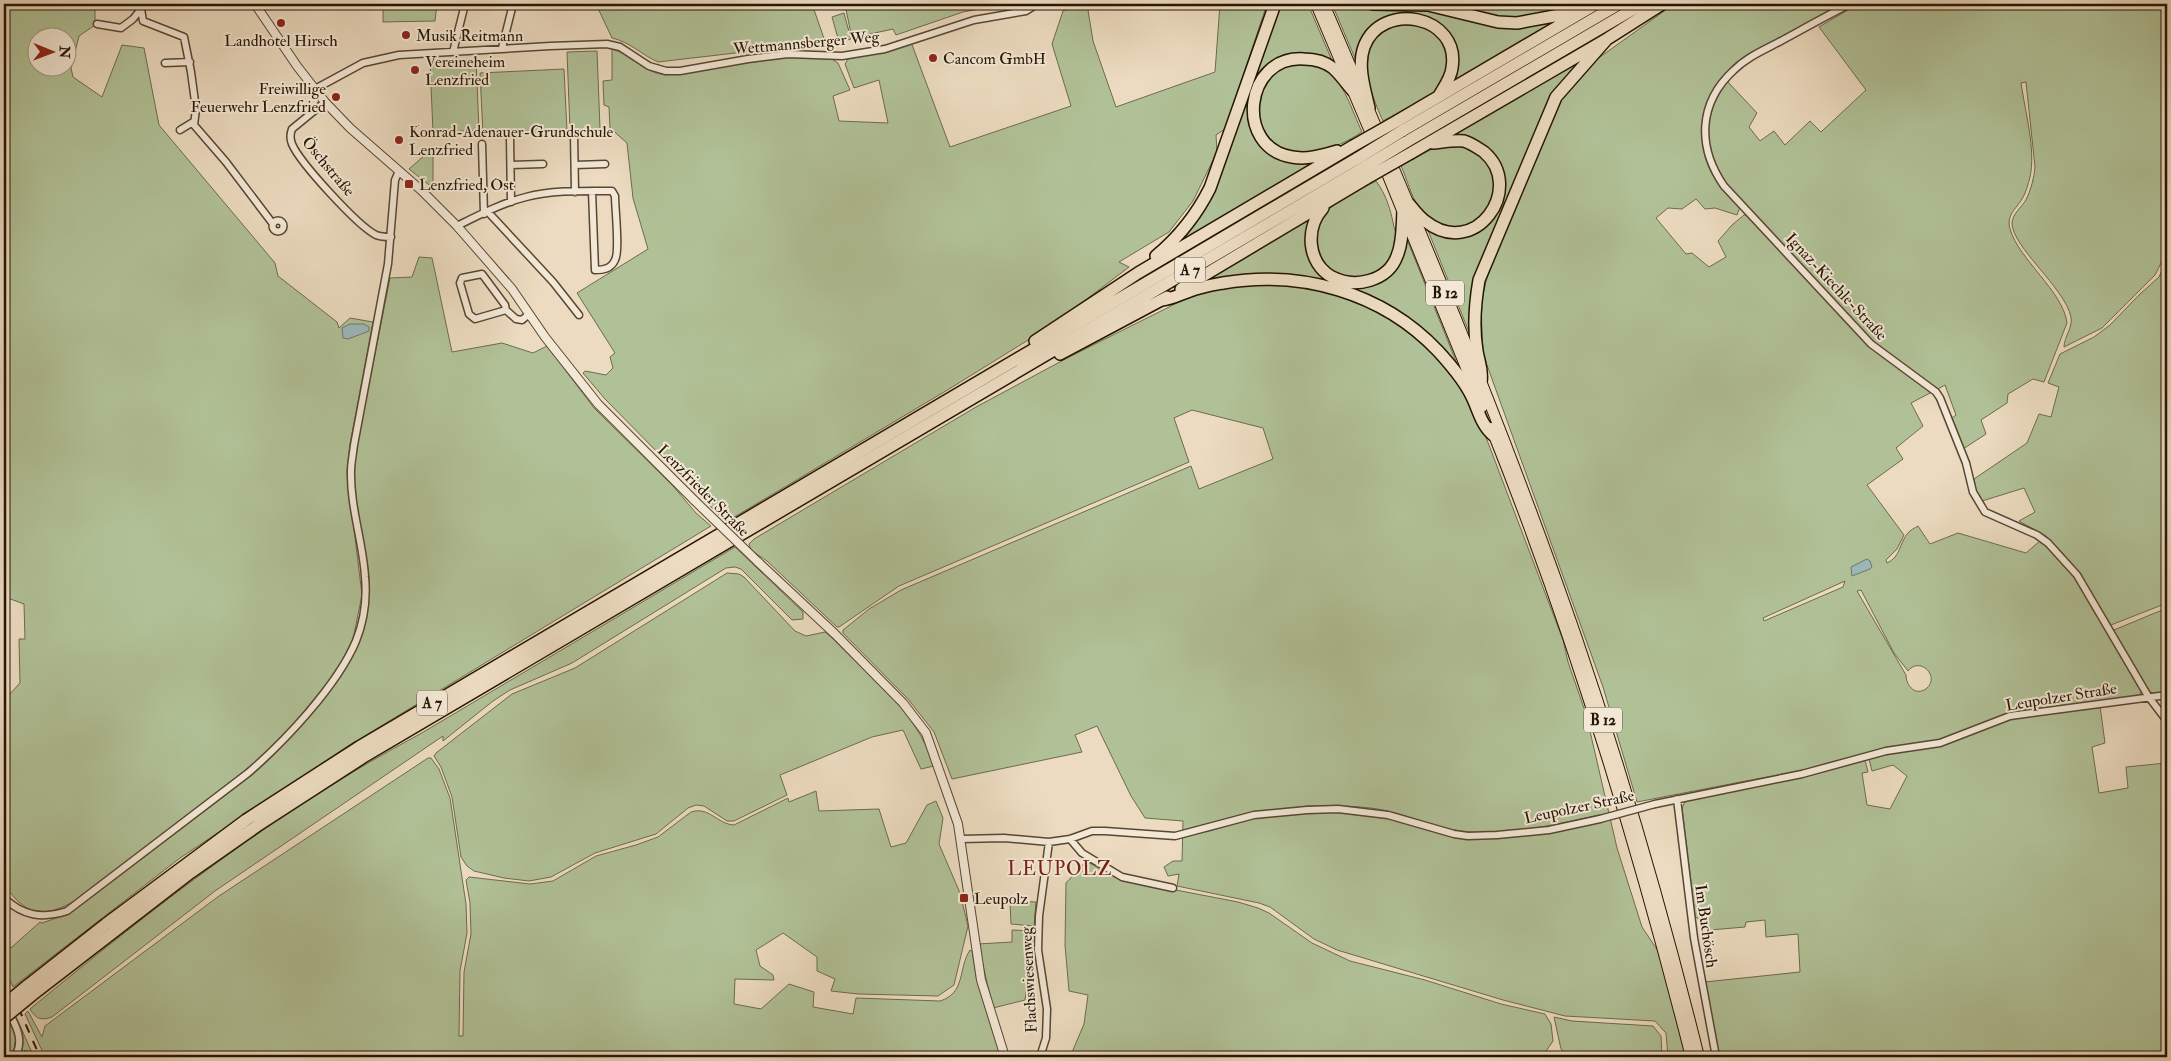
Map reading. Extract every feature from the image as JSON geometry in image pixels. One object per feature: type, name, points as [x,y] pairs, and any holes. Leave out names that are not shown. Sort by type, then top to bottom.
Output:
[{"type":"highway","points":[[1138,273],[1143,265],[1157,256],[1177,237],[1199,210],[1210,188],[1275,4]]},
{"type":"highway","points":[[1372,4],[1428,5],[1498,22],[1517,23],[1539,20],[1592,6]]},
{"type":"highway","name":"A 7","points":[[4,1005],[30,991],[257,826],[365,756],[1363,168],[1402,131],[1620,4]]},
{"type":"highway","name":"A 7","points":[[1402,131],[1642,4]]},
{"type":"highway","points":[[1426,144],[1465,141],[1488,156],[1495,167],[1499,180],[1497,201],[1487,219],[1471,229],[1454,232],[1432,226],[1406,207],[1401,243],[1397,258],[1390,268],[1380,277],[1359,283],[1345,282],[1331,277],[1320,266],[1313,254],[1310,240],[1311,227],[1316,215],[1363,168],[1411,153],[1426,144],[1607,39],[1662,4]]},
{"type":"highway","points":[[1353,91],[1333,68],[1322,61],[1298,58],[1284,61],[1262,79],[1256,90],[1253,106],[1254,123],[1260,135],[1280,153],[1291,157],[1303,158],[1317,157],[1402,131],[1438,97],[1592,6]]},
{"type":"highway","points":[[1369,108],[1361,63],[1363,48],[1370,34],[1380,25],[1392,19],[1402,17],[1415,17],[1434,25],[1450,44],[1452,67],[1450,76],[1438,97]]},
{"type":"highway","points":[[1481,382],[1483,372],[1477,353],[1475,334],[1475,305],[1479,280],[1556,97],[1607,39]]},
{"type":"highway","points":[[1021,357],[1030,344],[1138,273],[1353,146]]},
{"type":"highway","name":"A 7","points":[[4,1018],[30,991],[122,912],[246,820],[358,747],[1021,357],[1363,168]]},
{"type":"highway","points":[[1017,371],[1042,364],[1162,300],[1333,199]]},
{"type":"highway","points":[[1162,300],[1172,299],[1189,291],[1221,283],[1256,279],[1307,281],[1357,296],[1396,315],[1438,350],[1470,392],[1486,429],[1493,435]]},
{"type":"main road","name":"B 12","points":[[1316,4],[1481,382],[1549,559],[1596,695],[1644,852],[1699,1057]]},
{"type":"main road","name":"B 12","points":[[1324,4],[1369,108],[1548,580],[1634,845],[1691,1057]]},
{"type":"street","name":"Lenzfrieder Straße","points":[[255,4],[325,102],[350,128],[457,226],[512,289],[598,404],[695,501],[885,684],[904,703],[920,725],[932,748],[961,839],[981,980],[1005,1057]]},
{"type":"street","points":[[452,52],[465,4]]},
{"type":"street","points":[[502,48],[513,4]]},
{"type":"street","name":"Wettmannsberger Weg","points":[[315,89],[370,61],[398,55],[502,48],[607,44],[625,50],[657,69],[680,71],[788,54],[842,56],[885,49],[974,20],[1026,12],[1036,4]]},
{"type":"street","name":"Ignaz-Kiechle-Straße","points":[[1850,4],[1747,59],[1722,83],[1709,107],[1705,124],[1706,148],[1710,163],[1724,186],[1871,344],[1936,392],[1966,463],[1973,492],[1979,504],[1985,512],[2037,535],[2064,559],[2078,575],[2148,696],[2167,721]]},
{"type":"street","points":[[97,24],[121,28],[133,20],[142,7]]},
{"type":"street","points":[[142,7],[143,21],[147,24],[184,37],[190,62],[196,109],[193,122],[180,130]]},
{"type":"street","points":[[165,63],[190,62]]},
{"type":"street","name":"Öschstraße","points":[[325,102],[292,129],[290,134],[291,144],[323,184],[360,222],[376,235],[391,237]]},
{"type":"street","points":[[193,122],[273,224]]},
{"type":"street","points":[[574,135],[576,192]]},
{"type":"street","points":[[510,138],[511,202]]},
{"type":"street","points":[[482,144],[486,213],[554,282],[580,315]]},
{"type":"street","points":[[511,165],[543,164]]},
{"type":"street","points":[[575,165],[605,164]]},
{"type":"street","points":[[4,898],[22,911],[36,917],[67,911],[248,774],[287,737],[345,662],[356,640],[366,595],[364,562],[351,472],[354,445],[374,346],[391,237],[395,180],[399,171]]},
{"type":"street","points":[[457,226],[511,202],[539,195],[592,191],[612,191],[615,196],[616,259],[607,269],[595,270],[592,191]]},
{"type":"street","points":[[506,310],[475,318],[469,314],[460,283],[462,278],[482,274],[505,305],[506,310],[516,319],[522,320],[530,314]]},
{"type":"street","name":"Leupolzer Straße","points":[[961,839],[1004,838],[1048,842],[1070,840],[1092,831],[1175,836],[1254,816],[1307,810],[1338,809],[1388,815],[1454,834],[1468,836],[1550,830],[1600,819],[1677,798],[1810,772],[1886,751],[1940,743],[2010,716],[2167,694]]},
{"type":"street","name":"Im Buchösch","points":[[1677,798],[1694,938],[1716,1057]]},
{"type":"street","points":[[1070,840],[1082,853],[1122,877],[1173,888]]},
{"type":"street","name":"Flachswiesenweg","points":[[1040,1057],[1046,1038],[1047,1009],[1038,950],[1039,916],[1048,842]]},
{"type":"street","points":[[4,1000],[20,1035],[19,1048],[15,1057]]},
{"type":"green space","points":[[4,4],[95,4],[95,25],[79,36],[78,40],[78,28],[28,28],[28,78],[74,78],[102,97],[122,45],[144,48],[159,125],[275,263],[278,276],[337,322],[339,328],[350,318],[373,322],[350,444],[347,472],[362,595],[353,639],[342,661],[285,735],[266,754],[83,896],[60,908],[39,912],[21,904],[4,883],[4,696],[9,695],[20,683],[19,639],[25,639],[24,604],[5,597]]},
{"type":"green space","points":[[383,4],[437,4],[435,21],[383,22]]},
{"type":"green space","points":[[596,4],[812,4],[827,47],[778,46],[761,50],[658,62],[625,42],[612,38]]},
{"type":"green space","points":[[817,4],[994,4],[995,6],[963,12],[896,35],[893,29],[852,38],[845,5],[819,9]]},
{"type":"green space","points":[[1078,4],[1087,4],[1093,41],[1116,107],[1215,72],[1220,4],[1267,4],[1225,129],[1216,135],[1217,152],[1193,201],[1169,232],[1119,262],[1129,267],[1054,324],[726,522],[605,399],[583,373],[585,371],[606,375],[613,368],[610,357],[615,353],[577,293],[648,249],[633,198],[627,143],[610,128],[609,107],[604,105],[603,81],[612,80],[612,49],[619,51],[651,71],[665,75],[788,57],[832,59],[838,63],[850,90],[833,96],[839,121],[888,123],[879,80],[854,88],[845,64],[848,59],[886,51],[911,42],[950,147],[1071,106],[1052,44],[1063,11]]},
{"type":"green space","points":[[1280,4],[1308,4],[1333,63],[1297,58],[1278,60],[1269,65],[1252,85]]},
{"type":"green space","points":[[1332,4],[1350,4],[1362,8],[1414,8],[1517,27],[1555,23],[1451,85],[1456,74],[1441,26],[1429,17],[1413,13],[1399,13],[1383,19],[1357,63]]},
{"type":"green space","points":[[1448,4],[1568,4],[1542,14],[1515,17],[1493,15]]},
{"type":"green space","points":[[1674,4],[1843,4],[1741,60],[1721,79],[1713,92],[1703,120],[1704,150],[1708,165],[1715,179],[1740,207],[1737,215],[1715,208],[1705,209],[1696,199],[1682,209],[1668,208],[1656,218],[1686,254],[1692,253],[1709,267],[1726,257],[1718,241],[1732,225],[1744,215],[1747,215],[1855,329],[1932,392],[1911,403],[1923,426],[1896,448],[1903,459],[1867,485],[1904,535],[1897,549],[1886,560],[1887,563],[1895,557],[1909,532],[1918,526],[1930,544],[1958,533],[2026,553],[2041,540],[2075,576],[2141,689],[2140,695],[2009,714],[1939,740],[1885,748],[1834,764],[1637,802],[1603,687],[1483,354],[1481,305],[1486,281],[1500,241],[1560,101],[1588,67]],"holes":[[[1845,581],[1843,587],[1764,621],[1763,618]],[[1861,590],[1894,653],[1908,671],[1918,666],[1927,669],[1930,673],[1931,678],[1927,688],[1919,691],[1912,689],[1906,679],[1906,675],[1857,591]]]},
{"type":"green space","points":[[1858,4],[2167,4],[2167,251],[2155,275],[2102,328],[2064,347],[2071,321],[2067,306],[2050,281],[2020,244],[2014,233],[2012,223],[2016,213],[2028,196],[2035,167],[2026,82],[2021,83],[2031,143],[2032,166],[2025,194],[2012,212],[2009,224],[2015,241],[2022,252],[2058,299],[2067,323],[2044,382],[2033,379],[2008,394],[2007,403],[1981,420],[1986,434],[1963,449],[1952,418],[1956,415],[1945,385],[1936,390],[1872,343],[1726,184],[1713,157],[1710,145],[1709,120],[1727,81],[1757,113],[1749,127],[1760,141],[1774,131],[1785,145],[1810,121],[1821,132],[1866,90],[1819,27]]},
{"type":"green space","points":[[844,13],[851,39],[839,42],[832,17]]},
{"type":"green space","points":[[1399,22],[1424,25],[1441,40],[1448,59],[1446,72],[1442,83],[1433,94],[1383,121],[1368,79],[1367,65],[1369,52],[1374,40],[1384,30]]},
{"type":"green space","points":[[597,51],[600,129],[570,130],[567,52]]},
{"type":"green space","points":[[1592,51],[1572,69],[1561,83],[1491,239],[1471,337],[1427,228],[1440,235],[1479,231],[1490,223],[1498,209],[1503,196],[1503,173],[1498,160],[1492,154],[1446,138]]},
{"type":"green space","points":[[476,59],[479,130],[433,133],[430,61]]},
{"type":"green space","points":[[1297,63],[1321,67],[1331,74],[1347,97],[1362,132],[1333,147],[1309,154],[1287,151],[1275,144],[1266,135],[1258,111],[1259,98],[1264,85],[1272,74]]},
{"type":"green space","points":[[564,69],[567,131],[483,135],[480,73]]},
{"type":"green space","points":[[1246,102],[1252,132],[1271,151],[1290,161],[1322,161],[1173,247],[1207,205]]},
{"type":"green space","points":[[1451,145],[1472,151],[1480,157],[1492,172],[1494,182],[1494,192],[1488,208],[1474,221],[1457,227],[1440,225],[1425,215],[1414,198],[1401,166],[1430,150]]},
{"type":"green space","points":[[426,154],[433,155],[433,188],[409,169]]},
{"type":"green space","points":[[1376,181],[1383,191],[1390,209],[1396,236],[1397,242],[1392,256],[1383,268],[1373,275],[1361,279],[1337,274],[1328,266],[1321,255],[1317,241],[1317,225],[1322,216],[1334,205]]},
{"type":"green space","points":[[1310,218],[1306,235],[1309,253],[1341,285],[1353,288],[1372,285],[1388,276],[1403,255],[1406,237],[1460,371],[1419,328],[1321,280],[1288,275],[1191,287]]},
{"type":"green space","points":[[419,257],[432,258],[452,352],[502,343],[533,353],[547,346],[594,408],[711,526],[353,743],[180,858],[13,987],[4,968],[4,950],[12,947],[40,922],[42,923],[68,914],[251,776],[278,751],[302,723],[335,682],[351,658],[364,626],[369,593],[369,577],[354,485],[357,445],[390,278],[412,277]]},
{"type":"green space","points":[[2167,260],[2167,603],[2111,625],[2108,624],[2079,574],[2066,557],[2046,536],[2019,521],[2035,512],[2024,488],[1982,501],[1976,491],[1974,479],[2027,443],[2039,414],[2051,417],[2059,387],[2048,383],[2060,354],[2094,337],[2110,325],[2159,277]]},
{"type":"green space","points":[[1256,283],[1322,288],[1369,306],[1414,334],[1450,372],[1466,395],[1484,432],[1563,640],[1568,662],[1586,714],[1617,848],[1642,927],[1660,954],[1686,1057],[1668,1057],[1666,1033],[1655,1021],[1565,1016],[1503,1000],[1337,950],[1314,939],[1270,907],[1259,903],[1177,886],[1179,874],[1168,876],[1164,867],[1173,861],[1182,861],[1183,821],[1145,818],[1131,796],[1097,726],[1075,735],[1082,752],[952,779],[934,732],[908,699],[843,633],[843,630],[869,609],[901,590],[1191,466],[1199,489],[1273,459],[1263,428],[1192,410],[1174,418],[1189,462],[899,586],[839,627],[767,561],[751,550],[749,544],[754,539],[976,407],[1071,356],[1191,296],[1223,287]],"holes":[[[1308,806],[1371,808],[1400,814],[1446,829],[1472,832],[1527,829],[1599,815],[1601,822],[1550,833],[1468,839],[1453,837],[1388,818],[1338,812],[1254,818],[1206,832],[1203,826],[1253,812]]]},
{"type":"green space","points":[[735,547],[803,612],[803,619],[792,620],[741,569],[735,567],[726,568],[572,663],[510,690],[493,701],[443,741],[443,736],[215,891],[52,1017],[39,1018],[30,1009],[170,897],[267,827],[317,794]]},
{"type":"green space","points":[[727,573],[739,574],[744,577],[795,631],[806,636],[825,632],[832,638],[877,681],[905,712],[926,747],[934,766],[921,769],[903,730],[872,737],[780,775],[787,795],[734,821],[727,821],[704,806],[696,805],[688,808],[656,834],[595,853],[551,877],[529,881],[504,878],[474,871],[467,866],[461,857],[452,797],[441,767],[434,756],[436,753],[512,694],[575,668]]},
{"type":"green space","points":[[2167,608],[2167,692],[2156,694],[2148,691],[2114,635],[2114,630]]},
{"type":"green space","points":[[2100,706],[2105,743],[2092,747],[2099,793],[2128,788],[2126,767],[2166,763],[2165,744],[2167,743],[2167,1057],[1718,1057],[1705,982],[1800,972],[1798,934],[1766,937],[1765,920],[1746,922],[1745,927],[1710,930],[1695,916],[1682,808],[1686,800],[1803,777],[1865,760],[1868,772],[1862,773],[1867,805],[1890,809],[1907,776],[1893,765],[1872,771],[1869,759],[1907,750],[2011,719]]},
{"type":"green space","points":[[428,758],[431,758],[439,769],[450,798],[466,904],[467,933],[460,971],[459,1036],[463,1036],[464,972],[471,934],[470,903],[466,880],[469,877],[530,884],[553,881],[596,856],[658,837],[691,812],[703,811],[723,822],[734,825],[788,798],[789,802],[816,791],[819,811],[879,809],[891,847],[906,843],[927,805],[936,801],[943,818],[939,844],[960,893],[968,926],[954,985],[938,996],[858,994],[831,991],[835,979],[817,971],[817,957],[783,933],[756,950],[760,966],[773,975],[774,980],[735,979],[734,1004],[761,1009],[789,984],[814,992],[813,1007],[853,1014],[856,998],[940,1001],[954,992],[958,986],[966,957],[970,950],[972,951],[977,981],[1001,1057],[45,1057],[25,1014],[28,1011],[42,1037],[45,1026],[219,896]]},
{"type":"green space","points":[[1086,861],[1119,879],[1238,902],[1258,908],[1269,913],[1312,943],[1350,961],[1425,980],[1501,1004],[1545,1014],[1551,1024],[1553,1041],[1542,1057],[1070,1057],[1084,1024],[1088,995],[1069,991],[1065,945],[1066,883]]},
{"type":"green space","points":[[1010,901],[1036,902],[1034,926],[1011,924]]},
{"type":"green space","points":[[1012,930],[1034,931],[1025,1000],[993,1008],[978,944],[1012,942]]},
{"type":"green space","points":[[1554,1017],[1572,1021],[1653,1026],[1661,1036],[1662,1057],[1568,1057],[1561,1049]]},
{"type":"green space","points":[[17,1019],[34,1057],[28,1057],[25,1050],[21,1055],[15,1048],[9,1057],[4,1057],[4,1032]]},
{"type":"water","points":[[350,324],[364,324],[369,327],[369,331],[348,339],[343,338],[342,328]]},
{"type":"water","points":[[1867,559],[1872,567],[1852,576],[1851,567]]},
{"type":"railway","points":[[4,975],[40,1057]]},
{"type":"place","name":"Landhotel Hirsch","points":[[281,23]]},
{"type":"place","name":"Musik Reitmann","points":[[406,35]]},
{"type":"place","name":"Cancom GmbH","points":[[933,58]]},
{"type":"place","name":"Vereineheim Lenzfried","points":[[415,70]]},
{"type":"place","name":"Freiwillige Feuerwehr Lenzfried","points":[[336,97]]},
{"type":"place","name":"Konrad-Adenauer-Grundschule Lenzfried","points":[[399,140]]},
{"type":"place","name":"Lenzfried, Ost","points":[[409,184]]},
{"type":"place","name":"Leupolz","points":[[964,898]]},
{"type":"district","name":"LEUPOLZ","points":[[1060,868]]}]
